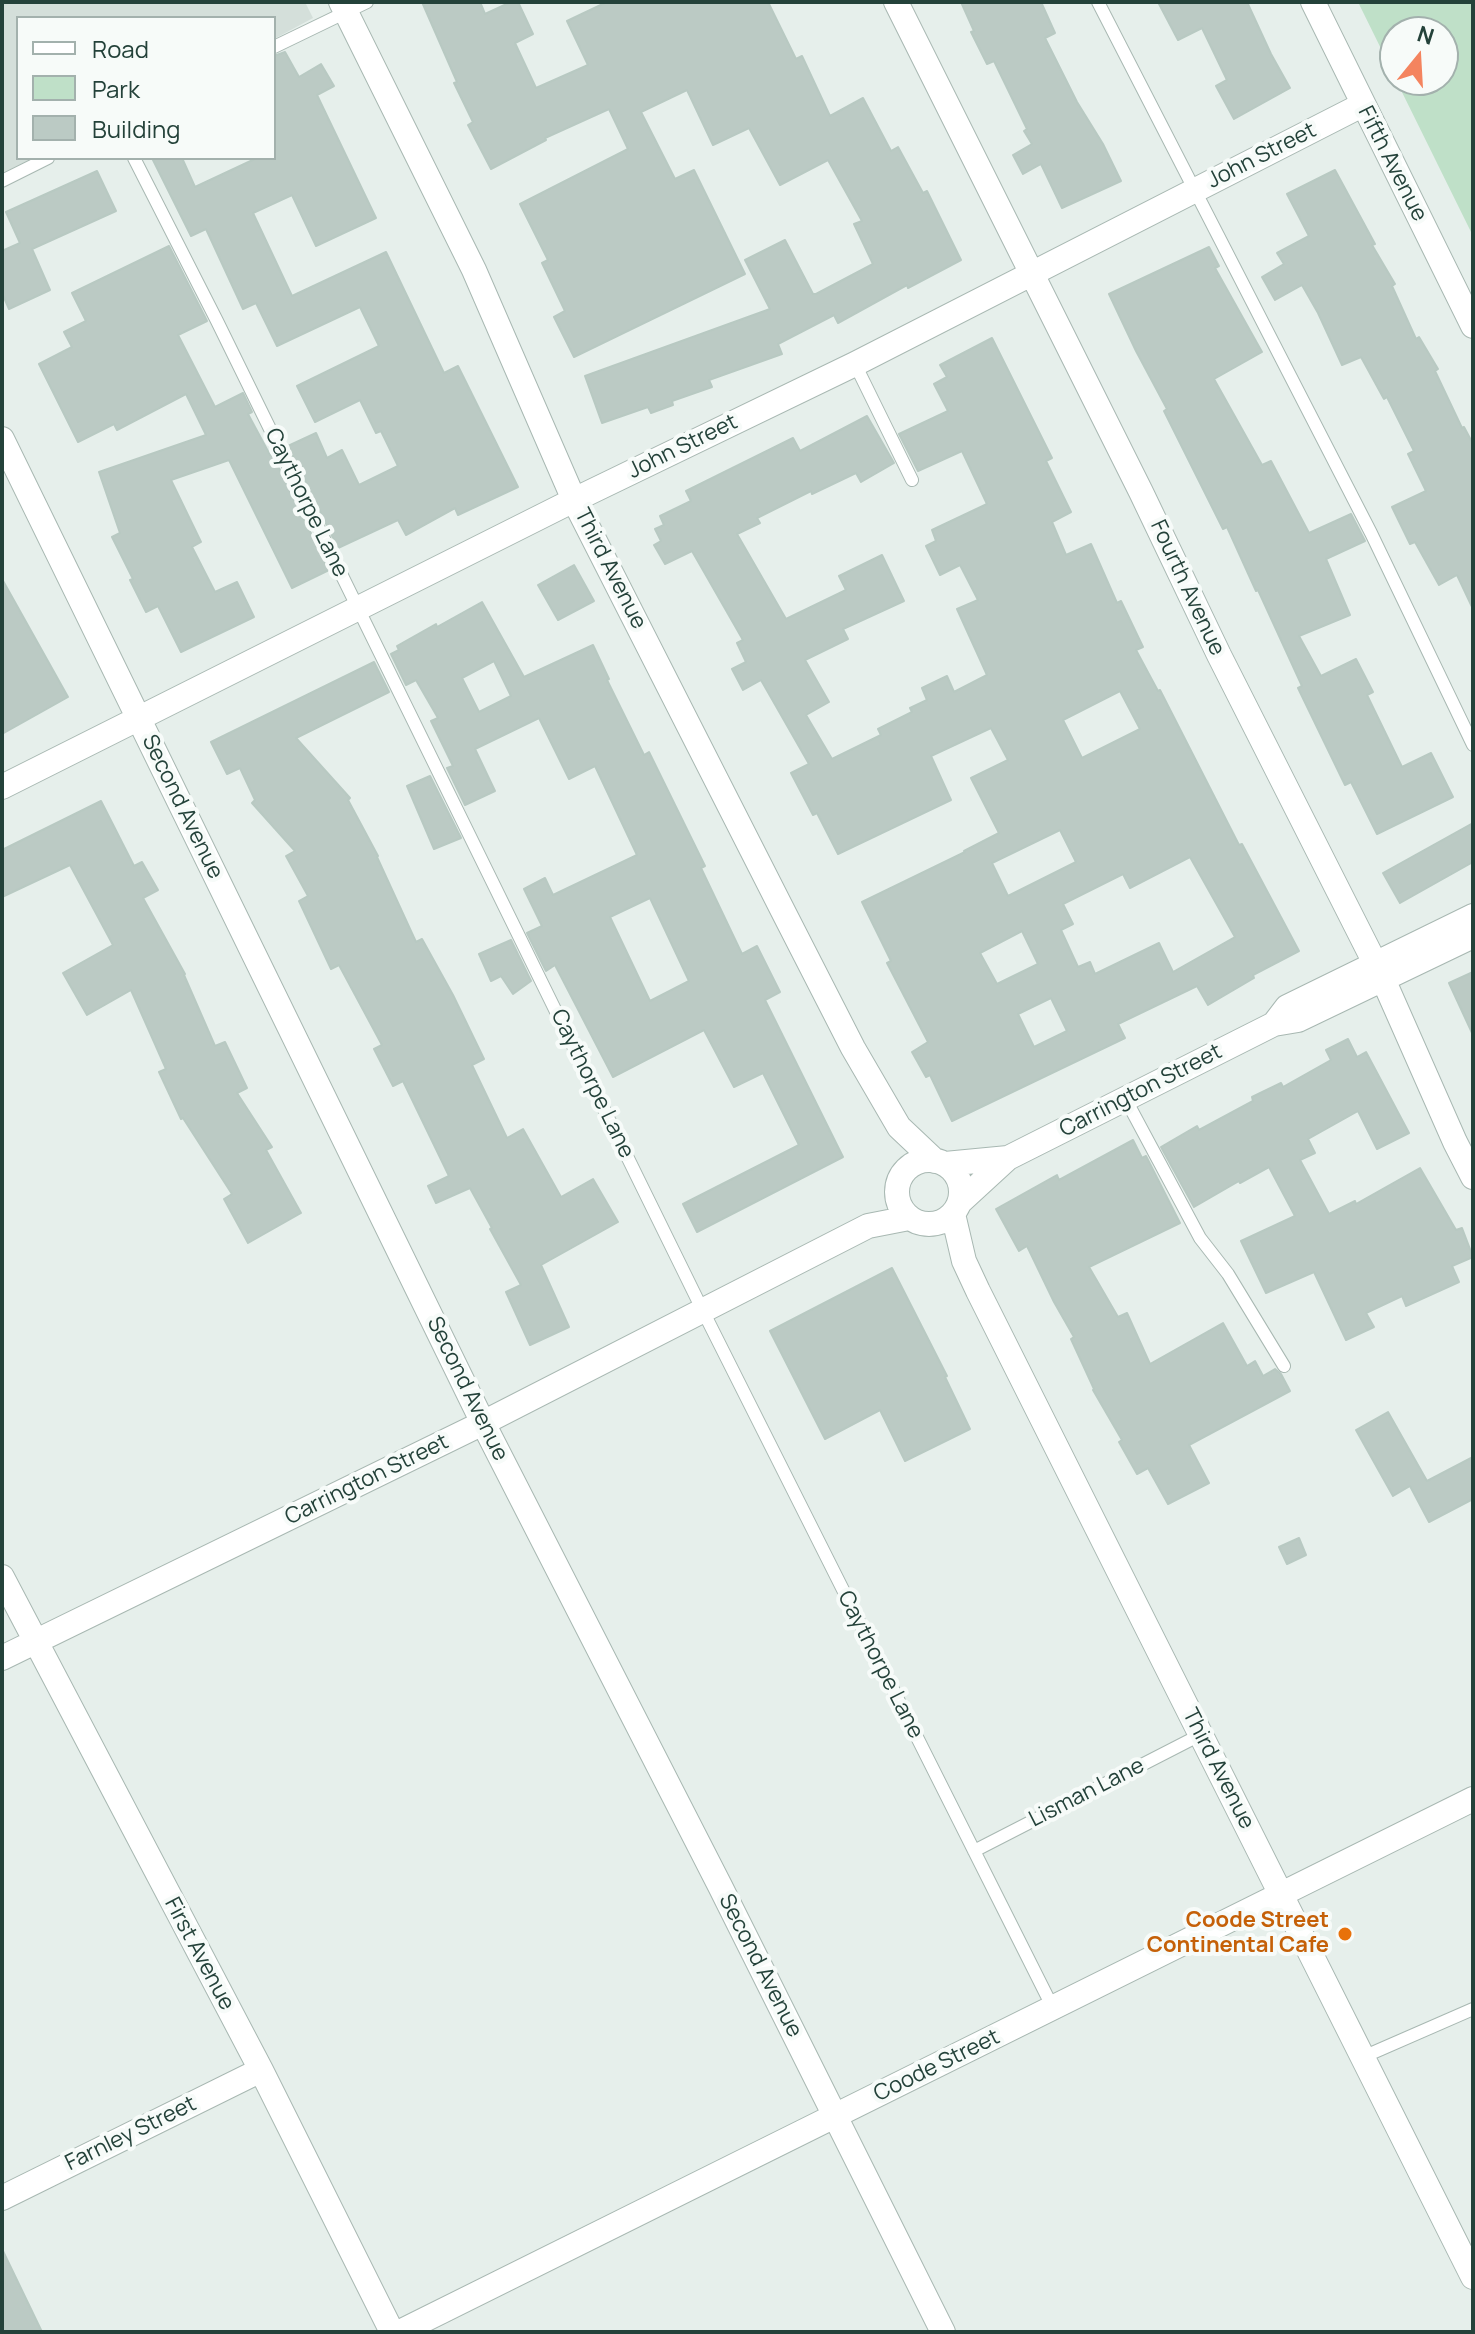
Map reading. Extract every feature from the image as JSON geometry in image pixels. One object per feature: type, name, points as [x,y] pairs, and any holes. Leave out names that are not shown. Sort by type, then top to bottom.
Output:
[{"type":"street","name":"Fourth Avenue","points":[[896,2],[1153,516],[1219,655],[1379,970],[1473,1177]]},
{"type":"street","name":"Fifth Avenue","points":[[1313,2],[1473,326]]},
{"type":"street","name":"Third Avenue","points":[[351,6],[474,270],[574,500],[853,1048],[899,1127],[940,1162]]},
{"type":"street","name":"John Street","points":[[2,787],[574,500],[855,364],[1362,105]]},
{"type":"street","name":"Second Avenue","points":[[2,439],[483,1423],[943,2332]]},
{"type":"street","name":"Carrington Street","points":[[1379,970],[1473,916]]},
{"type":"street","name":"Carrington Street","points":[[2,1658],[483,1423],[868,1226],[939,1215],[1008,1158],[1274,1024],[1287,1007],[1473,936]]},
{"type":"street","name":"Third Avenue","points":[[899,1127],[901,1180]]},
{"type":"street","name":"Carrington Street","points":[[940,1162],[1008,1158]]},
{"type":"street","points":[[940,1162],[958,1177],[961,1195],[939,1215],[898,1200],[901,1180],[914,1164],[940,1162]]},
{"type":"street","name":"Carrington Street","points":[[868,1226],[901,1180]]},
{"type":"street","name":"Third Avenue","points":[[939,1215],[1473,2277]]},
{"type":"street","name":"First Avenue","points":[[2,1577],[261,2070],[392,2332]]},
{"type":"street","name":"Coode Street","points":[[400,2332],[834,2115],[1054,2010],[1473,1799]]},
{"type":"street","name":"Farnley Street","points":[[2,2198],[261,2070]]},
{"type":"lane","points":[[1098,2],[1371,533],[1473,745]]},
{"type":"lane","points":[[276,46],[351,6]]},
{"type":"lane","points":[[2,181],[44,160]]},
{"type":"lane","name":"Caythorpe Lane","points":[[135,160],[703,1311],[1054,2010]]},
{"type":"lane","points":[[855,364],[912,480]]},
{"type":"lane","points":[[1125,1098],[1200,1238],[1228,1274],[1284,1366]]},
{"type":"lane","name":"Lisman Lane","points":[[974,1851],[1200,1735]]},
{"type":"lane","points":[[1363,2057],[1473,2009]]},
{"type":"shaded area","points":[[2,2],[305,2],[313,18],[276,38],[276,16],[16,16],[16,160],[44,160],[2,181]]},
{"type":"green space","points":[[1358,2],[1473,2],[1473,236],[1404,96],[1459,96],[1459,16],[1379,16],[1379,45]]},
{"type":"building","points":[[422,2],[480,2],[485,14],[518,2],[533,34],[515,43],[536,88],[588,65],[567,21],[607,2],[768,2],[796,59],[802,56],[830,116],[863,98],[891,151],[898,147],[923,193],[927,191],[961,260],[838,323],[834,315],[778,344],[782,354],[709,380],[712,387],[672,401],[673,405],[651,413],[648,407],[602,423],[585,376],[770,309],[745,260],[785,240],[813,294],[873,264],[854,224],[862,221],[828,160],[780,185],[749,128],[713,145],[687,90],[641,112],[675,179],[694,170],[745,274],[574,357],[554,317],[565,311],[542,263],[548,260],[520,204],[628,149],[609,109],[545,138],[491,169],[468,125],[473,122]]},
{"type":"building","points":[[961,2],[1041,2],[1055,33],[1045,38],[1121,181],[1062,208],[1041,164],[1023,174],[1013,155],[1032,144],[1024,131],[1027,129],[994,61],[987,64]]},
{"type":"building","points":[[1158,2],[1247,2],[1290,88],[1234,119],[1216,86],[1227,80],[1202,28],[1178,40]]},
{"type":"building","points":[[285,52],[299,77],[321,64],[334,86],[317,95],[376,218],[316,246],[292,195],[253,213],[292,296],[386,252],[444,373],[458,366],[518,487],[458,515],[455,508],[406,535],[398,520],[338,548],[288,446],[316,433],[327,458],[342,450],[359,485],[398,466],[381,431],[376,433],[360,400],[315,422],[297,386],[379,346],[360,307],[277,346],[256,303],[243,309],[206,229],[191,236],[153,160],[183,160],[195,187],[253,160],[276,160],[276,55]]},
{"type":"building","points":[[1335,170],[1395,284],[1392,286],[1416,339],[1419,337],[1438,369],[1435,371],[1473,444],[1473,609],[1457,575],[1439,585],[1415,542],[1410,544],[1392,507],[1426,491],[1408,454],[1414,451],[1387,397],[1384,399],[1361,357],[1342,365],[1302,285],[1275,300],[1262,277],[1284,264],[1277,253],[1309,236],[1287,194]]},
{"type":"building","points":[[97,171],[116,211],[32,249],[50,290],[9,309],[2,293],[2,251],[20,243],[6,212]]},
{"type":"building","points":[[169,246],[207,321],[178,335],[215,407],[243,393],[252,412],[248,414],[272,454],[329,570],[292,588],[229,460],[171,480],[201,542],[192,547],[215,592],[237,582],[254,617],[181,652],[158,606],[146,612],[130,580],[133,579],[112,537],[120,533],[99,472],[206,435],[186,394],[117,430],[114,424],[78,442],[39,364],[72,347],[64,332],[86,321],[72,293]]},
{"type":"building","points":[[1209,247],[1219,266],[1215,268],[1262,352],[1214,379],[1262,465],[1271,461],[1309,533],[1351,514],[1365,541],[1326,559],[1350,615],[1299,636],[1321,676],[1356,659],[1373,692],[1367,695],[1402,767],[1431,753],[1453,797],[1377,834],[1351,782],[1345,785],[1298,688],[1302,686],[1258,590],[1227,527],[1223,529],[1109,294]]},
{"type":"building","points":[[992,338],[1052,458],[1046,461],[1071,512],[1052,522],[1066,555],[1091,544],[1117,603],[1121,601],[1143,647],[1136,650],[1299,951],[1253,975],[1254,978],[1208,1005],[1197,986],[1118,1024],[1125,1038],[952,1121],[930,1075],[926,1077],[912,1052],[928,1042],[887,963],[891,961],[862,902],[999,833],[971,778],[1008,760],[991,728],[931,756],[951,800],[838,854],[817,813],[813,815],[791,773],[809,764],[761,680],[743,690],[732,669],[746,662],[737,643],[743,640],[692,551],[665,564],[654,545],[661,541],[655,529],[664,525],[660,516],[691,501],[686,491],[793,438],[800,451],[867,416],[894,463],[861,482],[856,473],[812,494],[811,491],[757,518],[760,523],[737,534],[786,619],[846,590],[839,576],[882,555],[904,601],[843,629],[848,639],[805,660],[829,702],[806,715],[832,759],[881,735],[878,729],[912,712],[910,708],[927,700],[922,688],[947,676],[954,692],[987,675],[957,609],[978,600],[960,565],[940,575],[926,546],[936,541],[932,530],[987,504],[962,451],[918,471],[899,434],[948,411],[934,384],[947,377],[940,365]],"holes":[[[1120,691],[1140,729],[1082,758],[1063,720]],[[1060,830],[1076,862],[1008,896],[992,863]],[[1190,857],[1235,937],[1173,972],[1159,943],[1095,974],[1090,962],[1078,967],[1061,930],[1073,924],[1063,904],[1123,874],[1130,888]],[[1022,931],[1038,964],[997,984],[980,953]],[[1051,998],[1067,1031],[1034,1047],[1018,1014]]]},
{"type":"building","points":[[574,565],[594,601],[558,620],[538,585]]},
{"type":"building","points":[[2,579],[68,697],[2,734]]},
{"type":"building","points":[[482,602],[524,677],[593,645],[644,755],[649,752],[705,866],[701,868],[742,954],[757,946],[780,992],[765,1000],[843,1157],[697,1232],[683,1204],[799,1145],[763,1073],[734,1087],[704,1030],[613,1077],[555,965],[546,971],[527,933],[542,926],[524,889],[545,878],[553,895],[637,855],[595,766],[569,779],[539,718],[475,749],[495,791],[465,805],[447,768],[453,766],[431,721],[438,718],[416,680],[406,685],[391,654],[399,650],[397,646],[436,624],[437,627]],"holes":[[[494,661],[511,696],[479,712],[462,678]],[[650,898],[689,981],[650,1001],[610,917]]]},
{"type":"building","points":[[374,662],[389,692],[296,738],[350,798],[348,800],[378,856],[416,942],[422,939],[484,1059],[472,1065],[507,1138],[523,1129],[561,1197],[593,1179],[618,1222],[541,1265],[569,1327],[530,1345],[506,1292],[521,1285],[470,1188],[436,1203],[428,1186],[449,1176],[403,1081],[393,1086],[374,1049],[382,1045],[339,965],[331,969],[299,901],[308,896],[286,856],[295,851],[252,803],[255,800],[240,768],[227,774],[211,742]]},
{"type":"building","points":[[430,776],[461,838],[434,849],[407,786]]},
{"type":"building","points":[[101,801],[134,866],[142,862],[158,890],[143,898],[185,974],[215,1046],[225,1042],[247,1088],[237,1093],[272,1147],[266,1150],[301,1213],[248,1243],[224,1199],[232,1194],[181,1119],[159,1072],[166,1069],[131,990],[87,1015],[63,973],[113,945],[70,865],[2,897],[2,850]]},
{"type":"building","points":[[1473,823],[1473,862],[1400,903],[1383,873]]},
{"type":"building","points":[[511,940],[531,981],[513,994],[501,976],[491,981],[479,954]]},
{"type":"building","points":[[1473,972],[1473,1035],[1449,983]]},
{"type":"building","points":[[1348,1039],[1357,1057],[1366,1052],[1409,1133],[1377,1149],[1358,1111],[1308,1139],[1315,1153],[1300,1160],[1329,1214],[1355,1201],[1356,1204],[1420,1168],[1456,1230],[1462,1228],[1473,1257],[1452,1266],[1459,1282],[1406,1306],[1402,1296],[1366,1313],[1374,1327],[1346,1340],[1314,1272],[1266,1293],[1241,1241],[1295,1216],[1269,1167],[1194,1207],[1161,1147],[1197,1126],[1199,1130],[1253,1101],[1252,1097],[1281,1083],[1283,1087],[1331,1060],[1326,1050]]},
{"type":"building","points":[[1133,1140],[1142,1158],[1146,1156],[1180,1223],[1089,1267],[1118,1317],[1127,1313],[1150,1364],[1223,1323],[1247,1366],[1255,1361],[1263,1376],[1275,1369],[1290,1391],[1189,1445],[1209,1483],[1168,1504],[1148,1468],[1137,1474],[1119,1442],[1122,1440],[1093,1390],[1071,1339],[1074,1337],[1027,1246],[1019,1251],[996,1209],[1057,1175],[1059,1180]]},
{"type":"building","points":[[892,1268],[947,1376],[970,1429],[905,1461],[880,1410],[825,1439],[770,1331]]},
{"type":"building","points":[[1388,1412],[1427,1481],[1473,1457],[1473,1499],[1429,1522],[1410,1486],[1393,1496],[1356,1430]]},
{"type":"building","points":[[1299,1538],[1306,1555],[1287,1564],[1279,1547]]},
{"type":"building","points":[[2,2249],[42,2332],[2,2332]]},
{"type":"place","name":"Coode Street Continental Cafe","points":[[1345,1934]]}]
